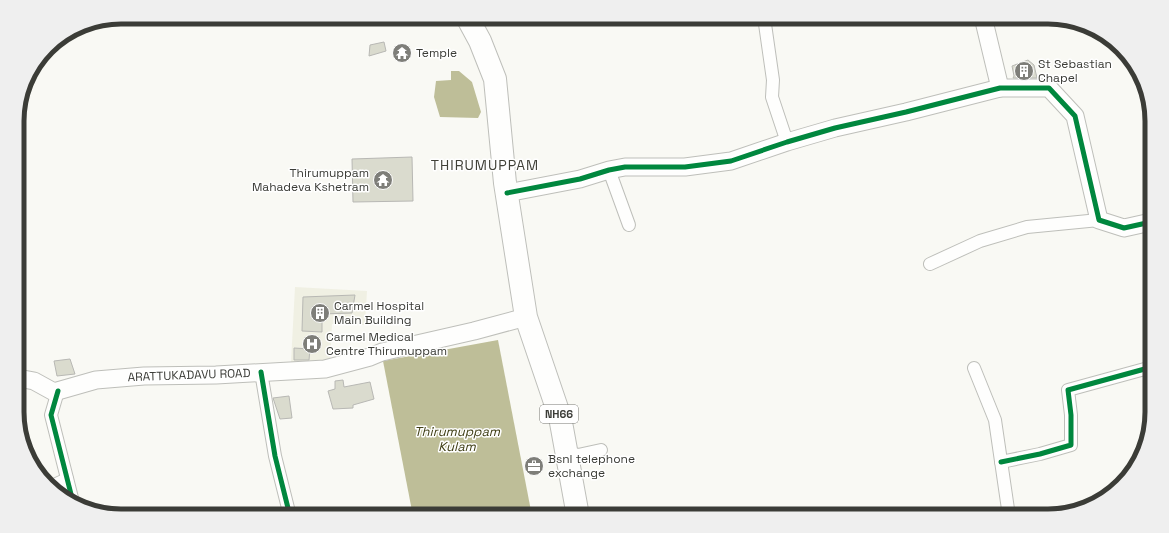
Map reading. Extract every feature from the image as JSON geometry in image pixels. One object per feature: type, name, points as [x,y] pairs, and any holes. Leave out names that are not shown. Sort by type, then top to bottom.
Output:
[{"type":"highway","name":"NH66","points":[[470,24],[480,41],[495,78],[506,193],[526,317],[560,417],[577,509]]},
{"type":"street","points":[[765,24],[774,80],[772,97],[787,142]]},
{"type":"street","points":[[985,24],[1000,88]]},
{"type":"street","points":[[506,193],[580,179],[624,167],[685,167],[731,161],[835,128],[1000,88],[1049,88],[1075,116],[1099,220]]},
{"type":"street","points":[[609,170],[629,225]]},
{"type":"street","points":[[930,264],[980,242],[1027,227],[1099,220],[1124,228],[1145,224]]},
{"type":"street","name":"ARATTUKADAVU ROAD","points":[[58,391],[96,380],[144,376],[216,375],[325,369],[370,357],[382,352],[474,331],[526,317]]},
{"type":"street","points":[[974,368],[995,420],[1008,509]]},
{"type":"street","points":[[1001,462],[1040,454],[1070,445],[1068,390],[1145,369]]},
{"type":"street","points":[[261,372],[275,456],[288,509]]},
{"type":"street","points":[[24,379],[34,381],[54,392],[58,391],[51,416],[71,496]]},
{"type":"street","points":[[567,452],[578,455],[601,450]]},
{"type":"street","points":[[56,484],[67,479]]},
{"type":"shaded area","name":"Carmel Medical Centre Thirumuppam","points":[[295,287],[367,291],[365,325],[332,324],[330,364],[291,362]]},
{"type":"water","points":[[451,71],[459,71],[472,82],[481,112],[478,118],[440,117],[434,97],[436,81],[451,80]]},
{"type":"water","name":"Thirumuppam Kulam","points":[[498,340],[531,509],[412,509],[383,361]]},
{"type":"building","points":[[384,42],[386,51],[369,56],[370,45]]},
{"type":"building","name":"St Sebastian Chapel","points":[[1028,60],[1034,65],[1037,78],[1013,78],[1012,66]]},
{"type":"building","name":"Thirumuppam Mahadeva Kshetram","points":[[412,157],[413,201],[353,202],[352,159]]},
{"type":"building","name":"Carmel Hospital Main Building","points":[[355,295],[352,313],[322,314],[322,332],[302,331],[303,297]]},
{"type":"building","points":[[294,348],[310,349],[309,360],[294,360]]},
{"type":"building","points":[[70,359],[75,374],[57,376],[54,361]]},
{"type":"building","points":[[343,380],[344,387],[370,382],[374,399],[353,405],[353,408],[333,409],[328,391],[335,389],[335,381]]},
{"type":"building","points":[[289,396],[292,418],[280,419],[273,398]]},
{"type":"cycle path","points":[[507,193],[580,179],[609,170],[625,167],[685,167],[731,161],[835,128],[1000,88],[1049,88],[1075,116],[1099,220],[1124,228],[1145,223]]},
{"type":"cycle path","points":[[1001,462],[1040,454],[1071,445],[1071,415],[1068,390],[1145,369]]},
{"type":"cycle path","points":[[261,372],[275,456],[288,509]]},
{"type":"cycle path","points":[[58,391],[51,415],[71,496]]},
{"type":"place","name":"Temple","points":[[402,53]]},
{"type":"place","name":"St Sebastian Chapel","points":[[1024,71]]},
{"type":"place","name":"Thirumuppam Mahadeva Kshetram","points":[[383,180]]},
{"type":"place","name":"Carmel Hospital Main Building","points":[[320,313]]},
{"type":"place","name":"Carmel Medical Centre Thirumuppam","points":[[312,344]]},
{"type":"place","name":"Bsnl telephone exchange","points":[[534,466]]},
{"type":"district","name":"THIRUMUPPAM","points":[[485,165]]}]
